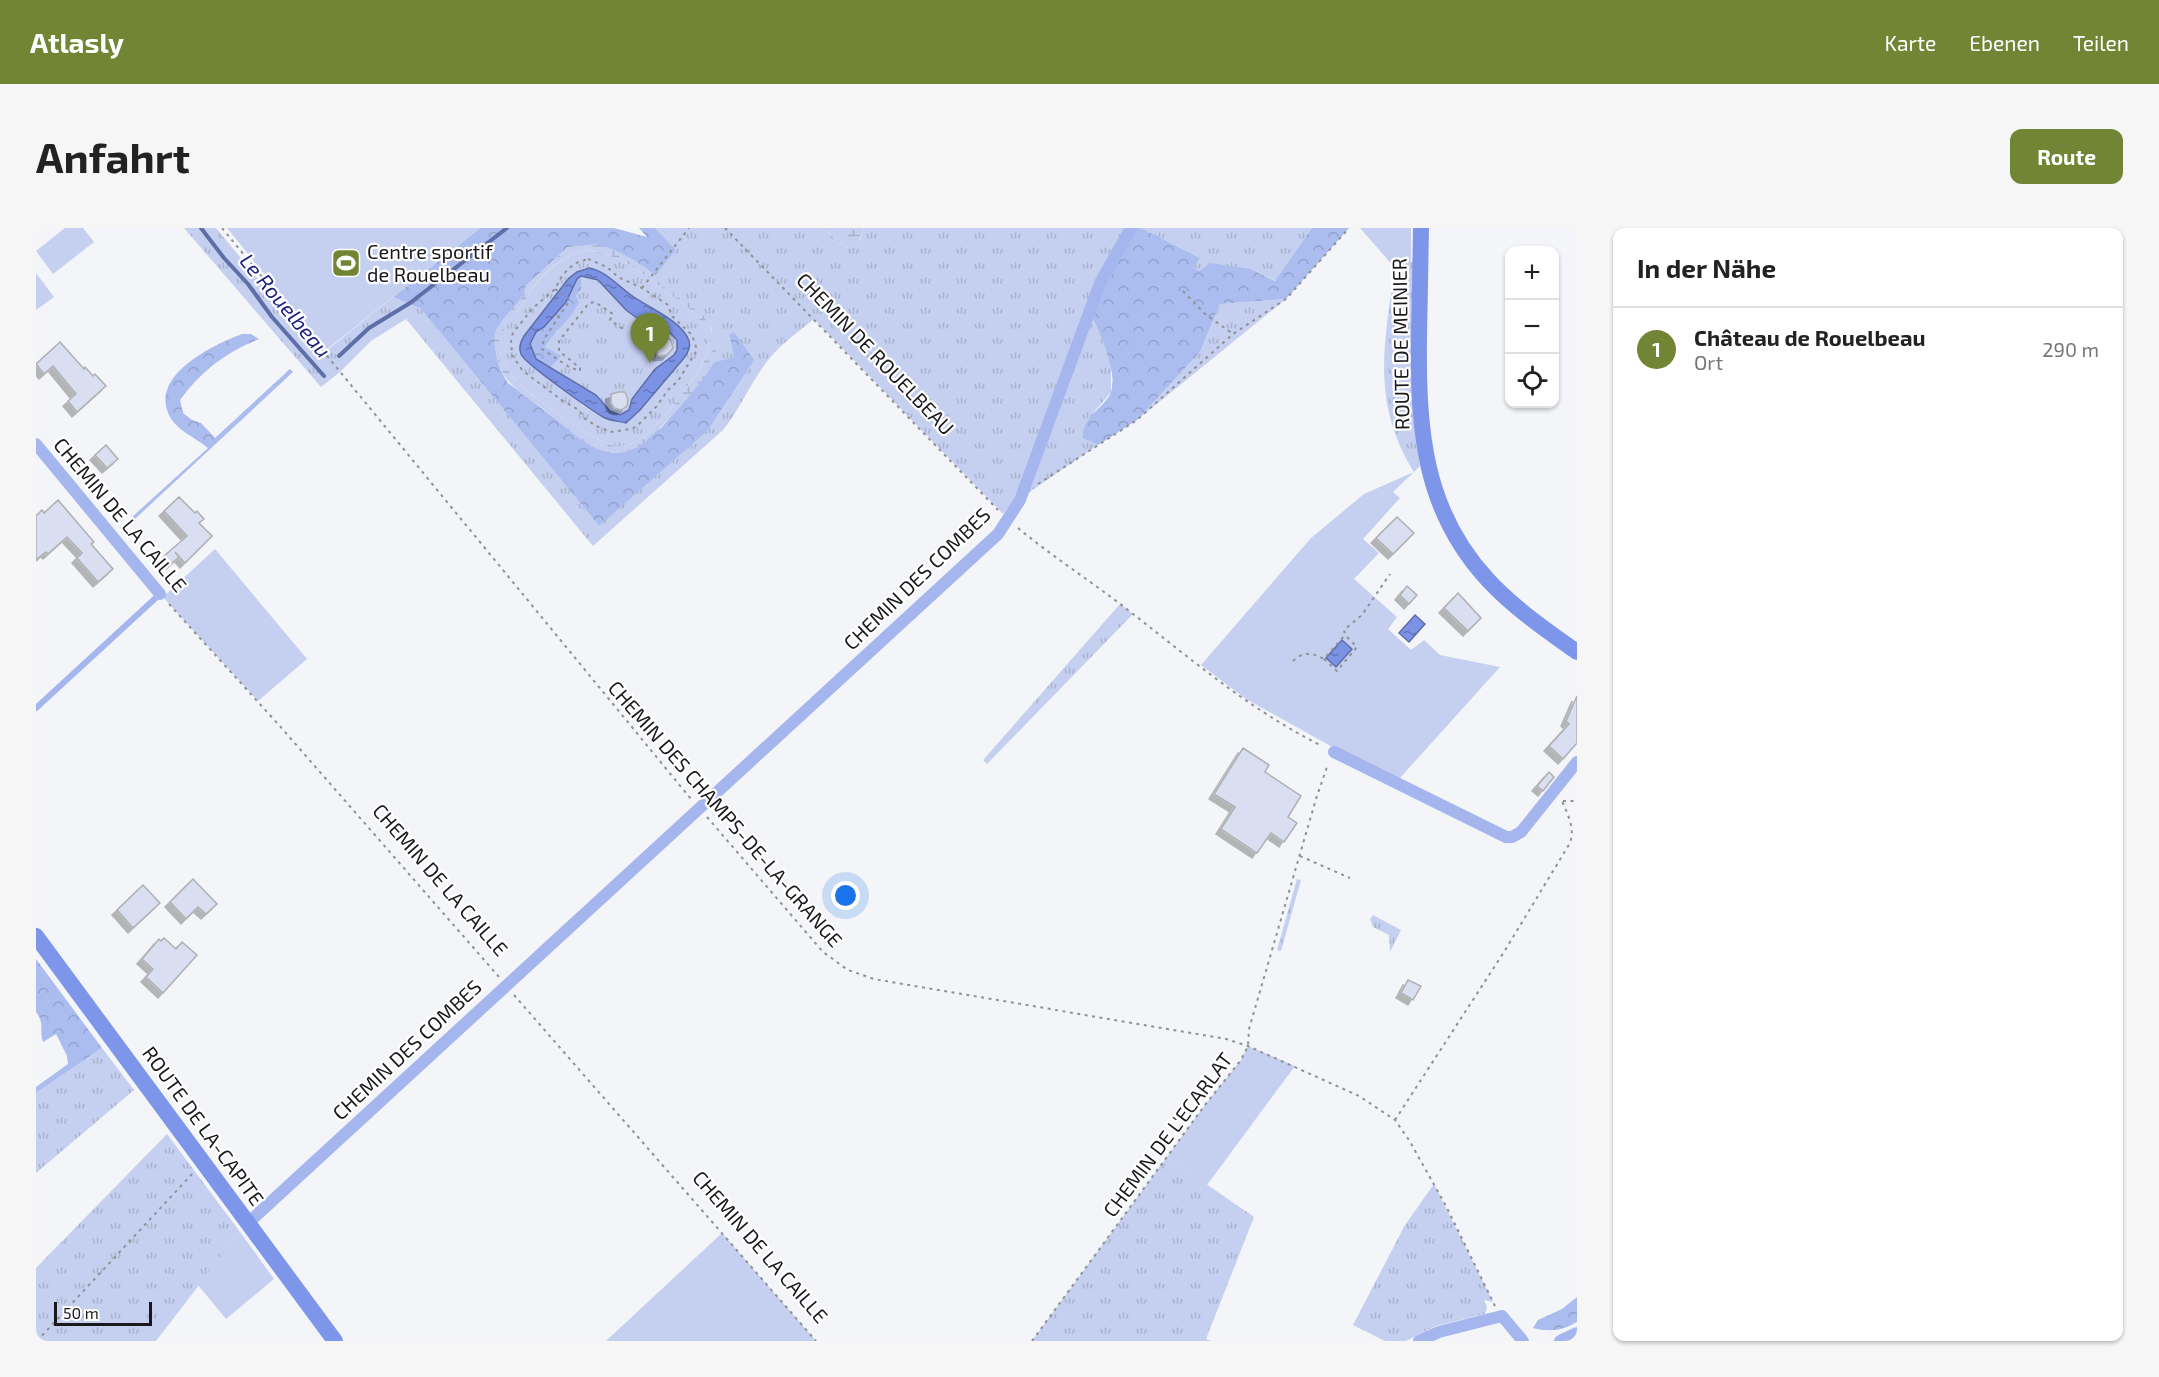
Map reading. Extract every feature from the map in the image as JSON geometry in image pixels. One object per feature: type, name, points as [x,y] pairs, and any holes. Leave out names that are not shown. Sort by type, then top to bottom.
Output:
[{"type":"street","name":"CHEMIN DES COMBES","points":[[248,1223],[1004,526],[1014,511],[1027,481],[1100,283],[1131,228]]},
{"type":"street","name":"ROUTE DE MEINIER","points":[[1421,228],[1420,418],[1428,466],[1436,496],[1459,543],[1488,580],[1511,603],[1577,652]]},
{"type":"street","name":"CHEMIN DE LA CAILLE","points":[[36,444],[160,594]]},
{"type":"street","points":[[1334,752],[1506,837],[1512,837],[1521,832],[1577,762]]},
{"type":"street","name":"ROUTE DE LA-CAPITE","points":[[36,936],[335,1341]]},
{"type":"street","points":[[1419,1341],[1439,1332],[1502,1316],[1522,1341]]},
{"type":"street","points":[[1560,1341],[1577,1334]]},
{"type":"lane","points":[[36,708],[160,594]]},
{"type":"path","name":"CHEMIN DES CHAMPS-DE-LA-GRANGE","points":[[222,228],[699,808],[811,940],[831,960],[848,970],[874,979],[1226,1038],[1359,1096],[1395,1120],[1409,1140],[1446,1206],[1502,1316]]},
{"type":"path","points":[[643,288],[689,228]]},
{"type":"path","name":"CHEMIN DE ROUELBEAU","points":[[725,228],[997,508]]},
{"type":"path","points":[[1027,481],[1035,485],[1040,484],[1137,420],[1233,333],[1286,299],[1349,228]]},
{"type":"path","points":[[588,259],[607,267],[618,277],[643,288],[668,305],[672,315],[692,334],[697,350],[678,381],[641,423],[630,429],[611,432],[590,423],[579,410],[562,402],[523,371],[512,356],[513,333],[532,309],[555,289],[568,269],[588,259]]},
{"type":"path","points":[[555,289],[570,300],[544,339],[542,349],[569,367],[580,371],[580,368],[559,351],[559,341],[589,303],[595,302],[613,314],[610,320],[626,331]]},
{"type":"path","points":[[1183,291],[1205,314],[1233,333]]},
{"type":"path","points":[[1020,530],[1127,609],[1225,687],[1263,713],[1321,746]]},
{"type":"path","points":[[1293,662],[1307,653],[1324,659],[1337,670],[1357,647],[1345,635],[1344,630],[1362,615],[1390,574]]},
{"type":"path","name":"CHEMIN DE LA CAILLE","points":[[160,594],[278,724],[816,1341]]},
{"type":"path","points":[[1324,659],[1345,635]]},
{"type":"path","name":"CHEMIN DE L'ECARLAT","points":[[1032,1341],[1205,1105],[1241,1060],[1248,1046],[1249,1029],[1322,777],[1334,752]]},
{"type":"path","points":[[1395,1120],[1454,1030],[1570,843],[1573,833],[1563,801],[1577,801]]},
{"type":"path","points":[[1299,856],[1350,878]]},
{"type":"path","points":[[37,1341],[139,1234],[203,1162]]},
{"type":"green space","points":[[65,228],[83,228],[94,242],[53,274],[36,251]]},
{"type":"green space","points":[[184,228],[216,228],[321,355],[393,297],[421,309],[599,526],[754,360],[729,336],[734,357],[714,362],[715,350],[711,328],[655,276],[676,250],[655,228],[821,228],[848,248],[860,240],[864,228],[1126,228],[1013,501],[1003,514],[814,319],[769,359],[723,430],[593,546],[406,319],[371,341],[340,372],[321,387]]},
{"type":"green space","name":"Centre sportif de Rouelbeau","points":[[227,228],[480,228],[326,350]]},
{"type":"green space","points":[[480,228],[614,228],[647,237],[639,228],[655,228],[676,250],[655,276],[644,267],[600,245],[568,247],[526,286],[519,301],[500,325],[496,354],[508,383],[581,438],[609,452],[618,453],[661,428],[714,362],[734,357],[729,335],[734,332],[754,360],[707,431],[599,526],[421,309],[393,297]]},
{"type":"green space","points":[[821,228],[864,228],[857,243],[848,248]]},
{"type":"green space","points":[[1136,228],[1141,228],[1200,258],[1193,268],[1200,271],[1210,263],[1251,269],[1275,281],[1312,228],[1349,228],[1286,299],[1220,304],[1200,352],[1137,420],[1098,445],[1083,438],[1083,431],[1090,418],[1109,397],[1113,383],[1107,353],[1092,316],[1102,290]]},
{"type":"green space","points":[[1141,228],[1312,228],[1276,281],[1251,269],[1200,271],[1192,268],[1200,258]]},
{"type":"green space","points":[[1360,228],[1411,228],[1411,263],[1395,268]]},
{"type":"green space","points":[[596,244],[625,255],[700,311],[713,335],[716,356],[701,381],[658,430],[641,445],[628,451],[615,453],[605,451],[595,448],[576,436],[515,388],[508,381],[499,364],[494,340],[498,327],[519,300],[526,286],[568,247]],"holes":[[[590,250],[619,259],[637,270],[687,307],[700,320],[708,339],[708,349],[701,367],[669,411],[642,438],[631,444],[619,446],[595,438],[533,395],[513,377],[500,352],[506,326],[540,278],[555,265],[572,255]]]},
{"type":"green space","points":[[590,250],[609,255],[646,275],[692,311],[706,329],[708,348],[701,367],[656,426],[631,444],[619,446],[595,438],[547,406],[513,377],[500,352],[502,332],[535,285],[564,259]],"holes":[[[591,268],[598,270],[670,320],[689,339],[689,352],[640,410],[626,423],[604,418],[582,405],[573,395],[527,362],[524,336],[577,272]]]},
{"type":"green space","points":[[1414,261],[1413,416],[1420,466],[1414,472],[1400,446],[1391,421],[1384,372],[1387,322],[1395,268]]},
{"type":"green space","points":[[36,273],[54,297],[36,310]]},
{"type":"green space","points":[[581,276],[598,281],[626,310],[661,333],[670,333],[677,340],[677,350],[674,355],[667,359],[636,394],[629,410],[620,415],[610,411],[596,395],[551,367],[560,356],[545,347],[552,335],[557,332],[576,296]]},
{"type":"green space","points":[[581,276],[581,289],[576,296],[579,302],[545,347],[561,356],[551,367],[536,359],[530,344],[536,332],[544,327]]},
{"type":"green space","points":[[1286,299],[1137,420],[1200,352],[1220,304]]},
{"type":"green space","points":[[1092,316],[1111,362],[1111,392],[1095,411],[1084,438],[1098,445],[1028,493]]},
{"type":"green space","points":[[242,334],[251,334],[259,339],[225,356],[196,380],[180,400],[183,413],[201,423],[215,438],[290,369],[293,372],[123,530],[120,528],[208,448],[172,420],[165,400],[168,387],[176,375],[201,354]]},
{"type":"green space","points":[[1414,472],[1393,492],[1400,498],[1363,539],[1379,553],[1354,579],[1397,617],[1388,629],[1411,650],[1424,640],[1440,655],[1500,667],[1399,779],[1336,749],[1246,699],[1201,665],[1311,538],[1364,494]]},
{"type":"green space","points":[[215,549],[307,659],[258,701],[163,597]]},
{"type":"green space","points":[[1120,604],[1133,614],[987,764],[983,760]]},
{"type":"green space","points":[[1297,879],[1301,880],[1281,951],[1277,950]]},
{"type":"green space","points":[[1373,915],[1401,930],[1390,952],[1389,935],[1373,927],[1370,919]]},
{"type":"green space","points":[[36,959],[102,1048],[36,1093],[36,1087],[68,1064],[67,1056],[56,1034],[43,1042],[41,1023],[36,1012]]},
{"type":"green space","points":[[1248,1046],[1295,1066],[1207,1185],[1167,1157],[1241,1060]]},
{"type":"green space","points":[[102,1048],[134,1090],[36,1173],[36,1093]]},
{"type":"green space","points":[[167,1134],[240,1232],[156,1341],[36,1341],[36,1268]]},
{"type":"green space","points":[[1167,1157],[1254,1217],[1206,1339],[1211,1341],[1032,1341]]},
{"type":"green space","points":[[1434,1184],[1493,1302],[1484,1300],[1487,1307],[1485,1314],[1436,1326],[1406,1341],[1385,1341],[1353,1325],[1405,1225]]},
{"type":"green space","points":[[240,1232],[274,1279],[226,1319],[198,1285]]},
{"type":"green space","points":[[722,1233],[816,1341],[606,1341]]},
{"type":"green space","points":[[1577,1297],[1577,1322],[1555,1330],[1533,1328],[1538,1320],[1562,1309]]},
{"type":"water","points":[[589,268],[606,275],[631,295],[680,327],[689,341],[688,352],[685,356],[640,410],[626,423],[596,413],[533,367],[520,351],[520,344],[524,336],[569,278]],"holes":[[[581,276],[598,280],[626,310],[655,331],[670,333],[677,340],[677,350],[674,355],[655,369],[632,399],[629,410],[620,415],[610,411],[596,395],[536,359],[530,344],[536,332],[544,327],[566,302],[577,279]]]},
{"type":"water","points":[[1415,615],[1425,624],[1409,642],[1399,633]]},
{"type":"water","points":[[1342,640],[1352,649],[1336,667],[1326,658]]},
{"type":"building","points":[[663,336],[671,340],[673,348],[667,355],[658,356],[654,338]]},
{"type":"building","points":[[60,342],[84,369],[85,367],[93,376],[95,374],[106,386],[77,412],[68,401],[76,394],[53,366],[44,374],[36,364]]},
{"type":"building","points":[[625,392],[628,400],[627,406],[621,410],[614,408],[611,403],[611,394]]},
{"type":"building","points":[[106,445],[118,459],[107,468],[95,455]]},
{"type":"building","points":[[179,497],[204,519],[199,523],[212,536],[185,563],[175,552],[179,557],[171,564],[164,556],[187,536],[164,511]]},
{"type":"building","points":[[58,500],[94,542],[91,544],[113,569],[98,582],[77,558],[82,553],[67,537],[48,554],[46,552],[36,560],[36,516],[42,510],[44,513]]},
{"type":"building","points":[[1397,517],[1414,533],[1393,554],[1376,538]]},
{"type":"building","points":[[1407,586],[1417,595],[1409,604],[1400,595]]},
{"type":"building","points":[[1458,593],[1481,618],[1468,631],[1444,608]]},
{"type":"building","points":[[1577,696],[1577,743],[1563,759],[1549,746],[1569,724],[1566,721]]},
{"type":"building","points":[[1243,748],[1269,765],[1265,772],[1301,796],[1288,817],[1297,823],[1284,842],[1271,833],[1257,853],[1221,829],[1235,807],[1214,794]]},
{"type":"building","points":[[1549,772],[1554,777],[1543,791],[1537,786]]},
{"type":"building","points":[[193,879],[217,904],[206,914],[198,907],[186,919],[170,902]]},
{"type":"building","points":[[143,885],[160,903],[133,928],[117,910]]},
{"type":"building","points":[[164,938],[176,949],[182,942],[197,955],[163,993],[146,977],[153,969],[142,959],[159,939],[161,941]]},
{"type":"building","points":[[1408,980],[1421,986],[1413,1000],[1401,993]]},
{"type":"waterway","name":"Le Rouelbeau","points":[[201,228],[248,284],[272,317],[324,376]]},
{"type":"waterway","name":"Le Rouelbeau","points":[[339,356],[369,328],[410,303],[507,228]]},
{"type":"place","name":"Centre sportif de Rouelbeau","points":[[346,263]]},
{"type":"place","name":"Château de Rouelbeau","points":[[650,363]]}]
